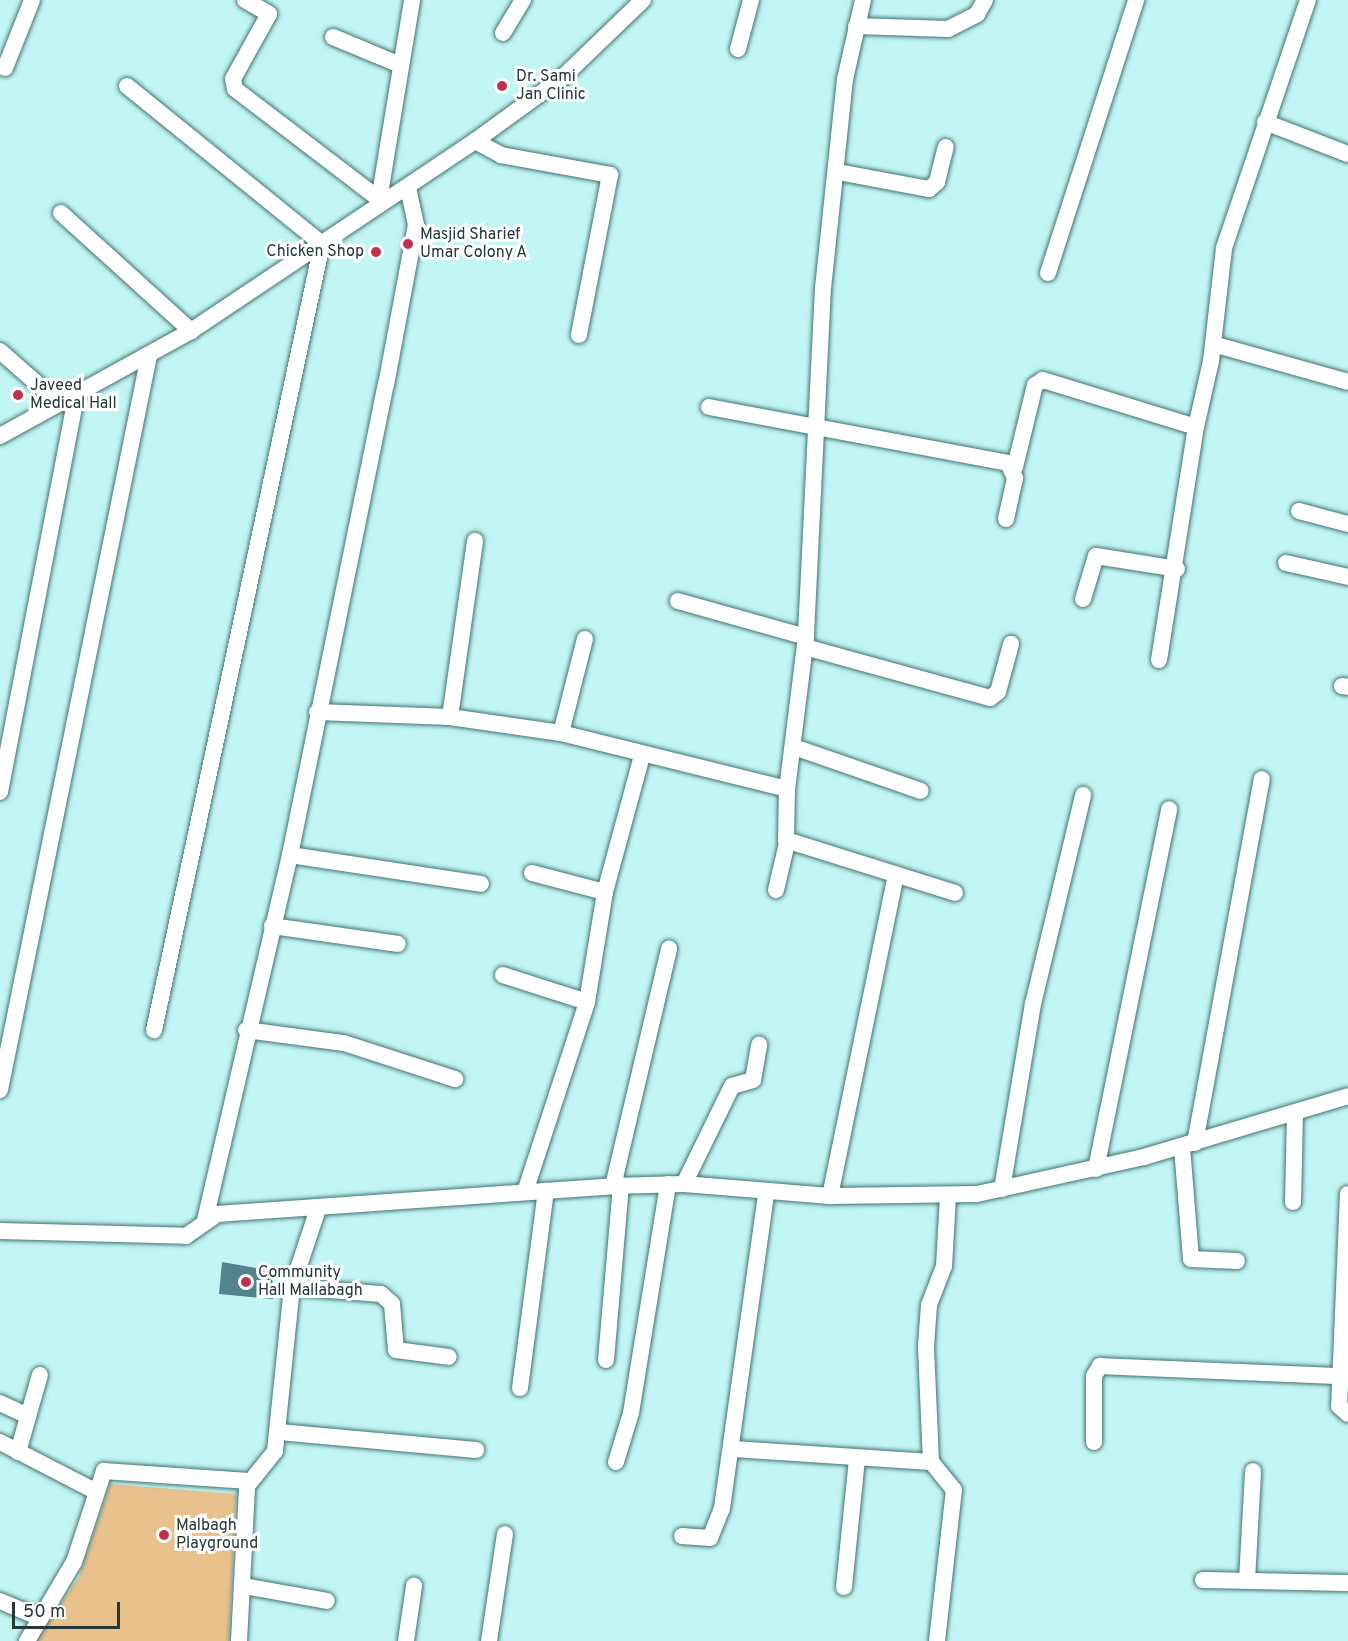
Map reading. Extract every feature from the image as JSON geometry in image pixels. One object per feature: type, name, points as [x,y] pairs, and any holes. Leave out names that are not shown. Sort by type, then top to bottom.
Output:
[{"type":"street","points":[[5,68],[32,0]]},
{"type":"street","points":[[245,0],[268,14],[233,79],[235,90],[379,203]]},
{"type":"street","points":[[379,203],[398,64],[412,0]]},
{"type":"street","points":[[503,33],[523,0]]},
{"type":"street","points":[[0,436],[191,331],[322,244],[379,203],[408,187],[562,77],[643,0]]},
{"type":"street","points":[[738,49],[752,0]]},
{"type":"street","points":[[776,890],[788,843],[787,789],[806,642],[823,287],[856,26],[863,0]]},
{"type":"street","points":[[856,26],[948,29],[977,14],[985,0]]},
{"type":"street","points":[[1048,273],[1136,0]]},
{"type":"street","points":[[1160,660],[1177,569],[1196,427],[1212,344],[1224,248],[1308,0]]},
{"type":"street","points":[[333,37],[398,64]]},
{"type":"street","points":[[127,86],[322,244]]},
{"type":"street","points":[[1265,122],[1348,154]]},
{"type":"street","points":[[475,141],[501,156],[610,175],[579,335]]},
{"type":"street","points":[[838,172],[929,189],[937,182],[946,147]]},
{"type":"street","points":[[205,1220],[246,1030],[290,855],[416,225],[408,187]]},
{"type":"street","points":[[62,213],[191,331]]},
{"type":"street","points":[[154,1030],[322,244]]},
{"type":"street","points":[[1212,344],[1348,382]]},
{"type":"street","points":[[0,351],[59,402]]},
{"type":"street","points":[[0,1090],[149,356]]},
{"type":"street","points":[[1006,519],[1014,467],[1035,385],[1043,380],[1196,427]]},
{"type":"street","points":[[0,792],[77,394]]},
{"type":"street","points":[[709,407],[1014,467]]},
{"type":"street","points":[[1299,511],[1348,524]]},
{"type":"street","points":[[450,717],[475,541]]},
{"type":"street","points":[[1083,599],[1096,556],[1177,569]]},
{"type":"street","points":[[1286,563],[1348,577]]},
{"type":"street","points":[[678,601],[990,698],[998,692],[1011,644]]},
{"type":"street","points":[[561,733],[585,639]]},
{"type":"street","points":[[317,712],[450,717],[561,733],[642,756],[787,789]]},
{"type":"street","points":[[794,747],[921,791]]},
{"type":"street","points":[[525,1192],[587,1002],[605,892],[642,756]]},
{"type":"street","points":[[1237,1261],[1191,1259],[1189,1145],[1262,779]]},
{"type":"street","points":[[1002,1189],[1033,1004],[1083,795]]},
{"type":"street","points":[[1095,1169],[1169,809]]},
{"type":"street","points":[[788,843],[955,893]]},
{"type":"street","points":[[290,855],[481,884]]},
{"type":"street","points":[[532,873],[605,892]]},
{"type":"street","points":[[830,1196],[896,875]]},
{"type":"street","points":[[272,926],[398,944]]},
{"type":"street","points":[[606,1360],[617,1185],[669,949]]},
{"type":"street","points":[[503,975],[587,1002]]},
{"type":"street","points":[[246,1030],[362,1047],[455,1079]]},
{"type":"street","points":[[616,1462],[631,1413],[676,1184],[732,1086],[753,1080],[759,1045]]},
{"type":"street","points":[[0,1231],[186,1236],[205,1220],[217,1214],[318,1209],[617,1185],[676,1184],[766,1193],[830,1196],[948,1197],[1002,1189],[1095,1169],[1189,1145],[1348,1096]]},
{"type":"street","points":[[1293,1202],[1295,1113]]},
{"type":"street","points":[[520,1388],[546,1191]]},
{"type":"street","points":[[682,1536],[710,1538],[716,1531],[734,1449],[766,1193]]},
{"type":"street","points":[[1348,1194],[1340,1376],[1340,1411],[1348,1414]]},
{"type":"street","points":[[937,1641],[954,1490],[930,1462],[927,1318],[944,1266],[948,1197]]},
{"type":"street","points":[[239,1641],[244,1586],[248,1481],[271,1458],[279,1432],[292,1287],[318,1209]]},
{"type":"street","points":[[292,1287],[381,1294],[392,1304],[396,1350],[449,1358]]},
{"type":"street","points":[[1094,1442],[1094,1376],[1100,1366],[1340,1376]]},
{"type":"street","points":[[18,1452],[40,1375]]},
{"type":"street","points":[[0,1403],[28,1416]]},
{"type":"street","points":[[279,1432],[476,1450]]},
{"type":"street","points":[[0,1442],[95,1491]]},
{"type":"street","points":[[734,1449],[857,1460],[930,1462]]},
{"type":"street","points":[[844,1587],[857,1460]]},
{"type":"street","points":[[27,1641],[38,1617],[74,1562],[100,1474],[110,1470],[248,1481]]},
{"type":"street","points":[[1247,1580],[1252,1472]]},
{"type":"street","points":[[489,1641],[505,1534]]},
{"type":"street","points":[[1203,1580],[1348,1583]]},
{"type":"street","points":[[244,1586],[327,1601]]},
{"type":"street","points":[[406,1641],[414,1586]]},
{"type":"street","points":[[0,1601],[38,1617]]},
{"type":"shaded area","name":"Malbagh Playground","points":[[110,1484],[236,1494],[229,1641],[35,1641],[79,1577]]},
{"type":"building","name":"Community Hall Mallabagh","points":[[222,1262],[272,1271],[273,1299],[219,1294]]},
{"type":"place","name":"Dr. Sami Jan Clinic","points":[[502,86]]},
{"type":"place","name":"Masjid Sharief Umar Colony A","points":[[408,244]]},
{"type":"place","name":"Chicken Shop","points":[[376,252]]},
{"type":"place","name":"Javeed Medical Hall","points":[[18,395]]},
{"type":"place","name":"Community Hall Mallabagh","points":[[246,1282]]},
{"type":"place","name":"Malbagh Playground","points":[[164,1535]]}]
